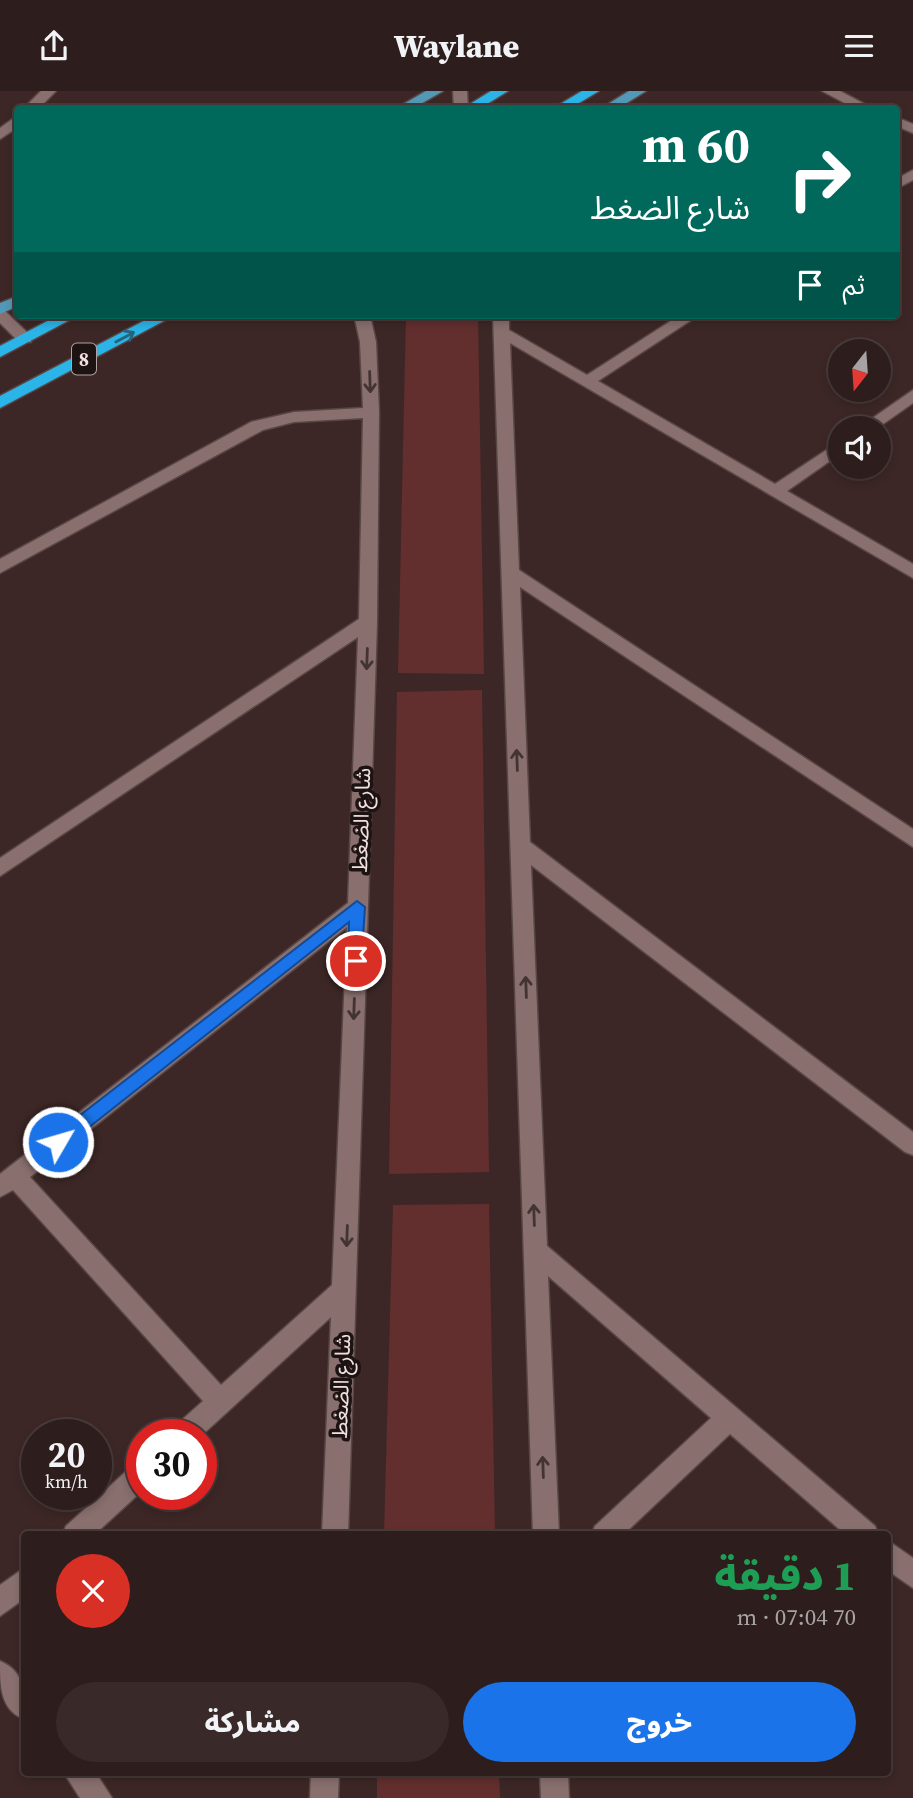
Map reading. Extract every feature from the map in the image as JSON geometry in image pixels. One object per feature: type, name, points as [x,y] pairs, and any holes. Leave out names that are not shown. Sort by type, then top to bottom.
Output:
[{"type":"highway","points":[[475,105],[501,91]]},
{"type":"highway","points":[[566,105],[592,91]]},
{"type":"highway","name":"8","points":[[0,352],[63,319]]},
{"type":"highway","name":"8","points":[[0,403],[159,319]]},
{"type":"main road","points":[[409,105],[436,91]]},
{"type":"main road","points":[[613,105],[639,91]]},
{"type":"street","points":[[33,105],[49,91]]},
{"type":"street","points":[[829,91],[859,105]]},
{"type":"street","points":[[0,135],[14,123]]},
{"type":"street","points":[[0,311],[25,339]]},
{"type":"street","name":"شارع الضغط","points":[[335,1531],[368,622],[371,412],[368,342],[363,319]]},
{"type":"street","points":[[368,342],[370,319]]},
{"type":"street","points":[[586,382],[685,319]]},
{"type":"street","points":[[501,324],[586,382],[913,572]]},
{"type":"street","points":[[501,324],[546,1531]]},
{"type":"street","points":[[883,416],[913,395]]},
{"type":"street","points":[[0,567],[216,446],[257,426],[294,417],[371,412]]},
{"type":"street","points":[[775,492],[828,454]]},
{"type":"street","points":[[510,572],[913,839]]},
{"type":"street","points":[[0,868],[368,622]]},
{"type":"street","points":[[520,845],[913,1145]]},
{"type":"street","points":[[220,1402],[8,1181],[357,907]]},
{"type":"street","points":[[535,1250],[861,1531]]},
{"type":"street","points":[[201,1419],[345,1288]]},
{"type":"street","points":[[608,1531],[730,1417]]},
{"type":"street","points":[[79,1531],[126,1489]]},
{"type":"street","points":[[891,1556],[913,1575]]},
{"type":"street","points":[[0,1603],[21,1584]]},
{"type":"street","points":[[0,1675],[21,1702]]},
{"type":"street","points":[[80,1776],[98,1798]]},
{"type":"street","points":[[324,1798],[325,1776]]},
{"type":"street","points":[[554,1776],[555,1798]]},
{"type":"shaded area","points":[[406,319],[478,319],[484,674],[398,673]]},
{"type":"shaded area","points":[[482,690],[489,1172],[389,1174],[397,692]]},
{"type":"shaded area","points":[[489,1204],[495,1531],[384,1531],[393,1205]]},
{"type":"shaded area","points":[[377,1776],[499,1776],[500,1798],[377,1798]]},
{"type":"route","points":[[58,1142],[357,907],[356,961]]}]
